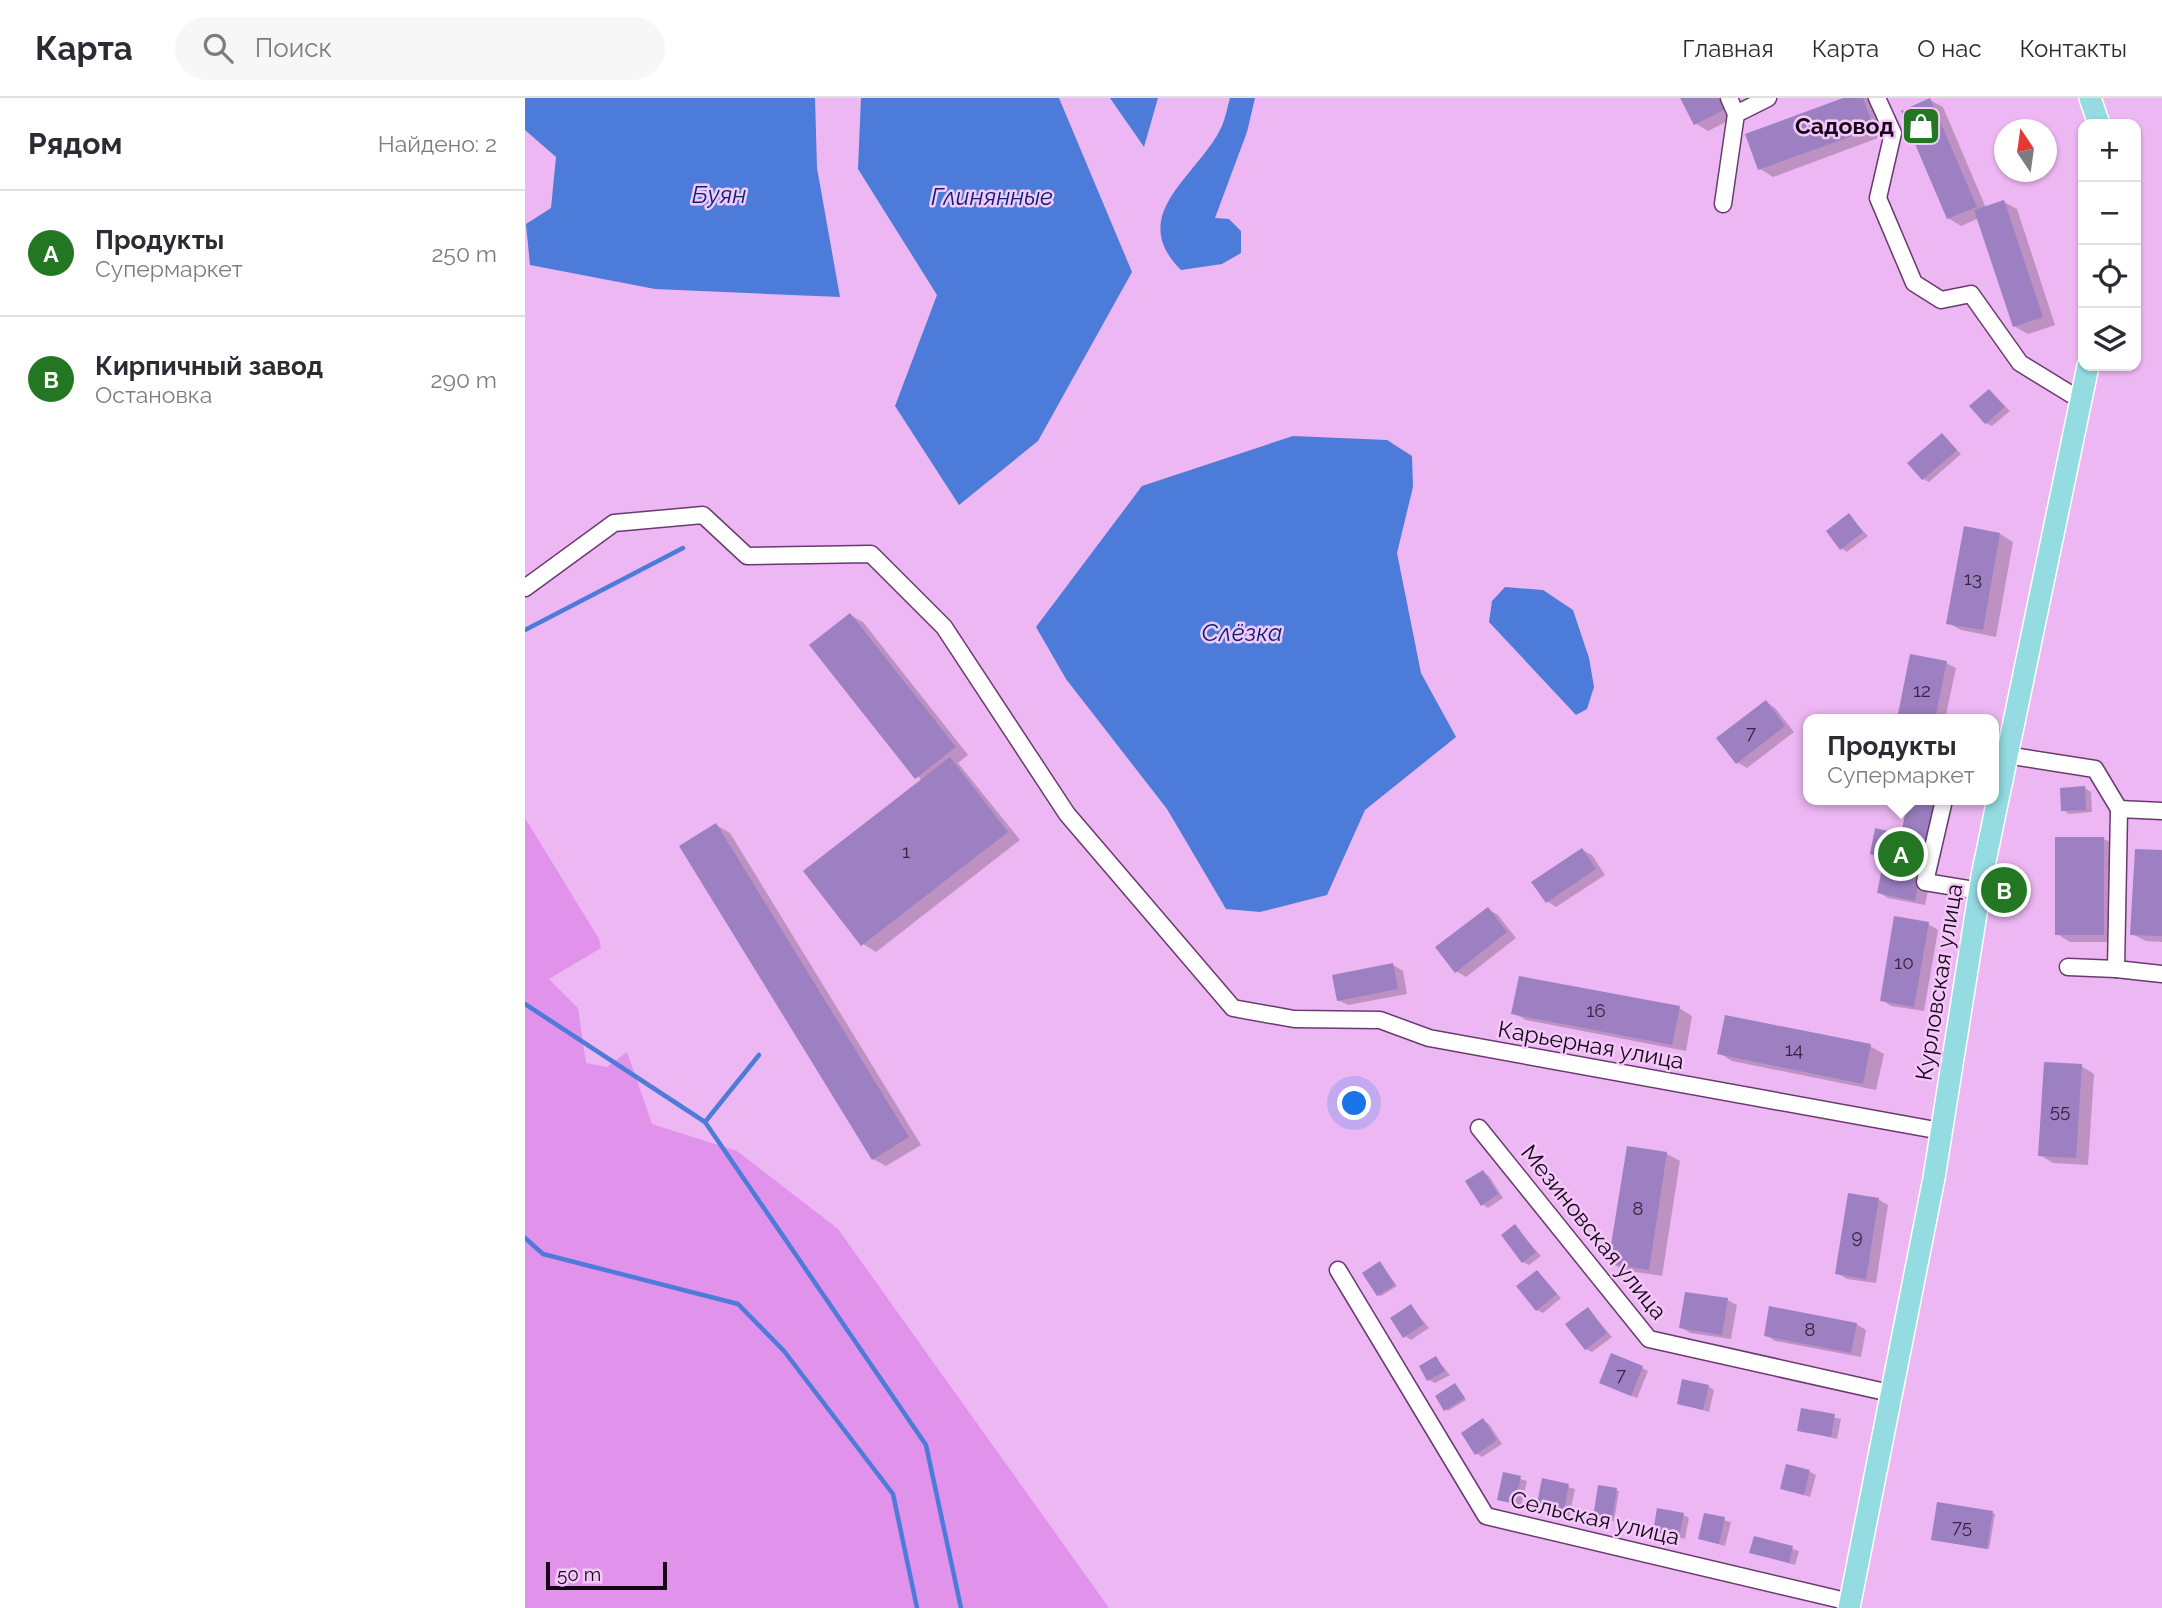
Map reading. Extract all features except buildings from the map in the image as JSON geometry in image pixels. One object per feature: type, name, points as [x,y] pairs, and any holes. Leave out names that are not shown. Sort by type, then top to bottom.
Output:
[{"type":"main road","points":[[2090,98],[2097,119]]},
{"type":"main road","name":"Курловская улица","points":[[2000,757],[2087,371]]},
{"type":"main road","name":"Курловская улица","points":[[1850,1605],[1941,1131],[1993,805]]},
{"type":"street","points":[[1723,204],[1736,114],[1729,98]]},
{"type":"street","points":[[1736,114],[1768,98]]},
{"type":"street","points":[[1877,98],[1893,133],[1878,198],[1914,283],[1941,300],[1971,294],[2020,363],[2082,401]]},
{"type":"street","name":"Карьерная улица","points":[[525,588],[614,523],[703,515],[747,556],[871,554],[944,627],[1067,814],[1233,1008],[1294,1019],[1380,1020],[1429,1038],[1941,1131]]},
{"type":"street","points":[[2000,757],[2095,769],[2119,809],[2116,969]]},
{"type":"street","points":[[1943,805],[1925,882],[1980,891]]},
{"type":"street","points":[[2119,809],[2162,811]]},
{"type":"street","points":[[2068,967],[2162,974]]},
{"type":"street","name":"Мезиновская улица","points":[[1479,1128],[1649,1339],[1890,1393]]},
{"type":"street","name":"Сельская улица","points":[[1338,1270],[1486,1516],[1850,1605]]},
{"type":"shaded area","points":[[525,818],[599,939],[601,948],[549,979],[578,1008],[586,1063],[607,1067],[627,1052],[652,1124],[737,1151],[838,1229],[1109,1608],[525,1608]]},
{"type":"water","name":"Буян","points":[[525,98],[815,98],[817,168],[840,297],[655,289],[530,265],[526,224],[551,208],[556,157],[525,130]]},
{"type":"water","name":"Глинянные","points":[[861,98],[1059,98],[1132,272],[1038,441],[959,505],[895,406],[937,295],[858,169]]},
{"type":"water","points":[[1110,98],[1158,98],[1144,147]]},
{"type":"water","points":[[1230,98],[1255,98],[1247,132],[1215,218],[1229,219],[1241,231],[1241,253],[1222,264],[1181,270],[1166,250],[1161,232],[1163,214],[1171,197],[1220,130]]},
{"type":"water","name":"Слёзка","points":[[1293,436],[1387,440],[1412,456],[1413,487],[1397,553],[1421,673],[1456,737],[1365,810],[1327,895],[1260,912],[1226,909],[1167,809],[1066,679],[1036,627],[1142,486]]},
{"type":"water","points":[[1505,587],[1543,590],[1573,610],[1589,658],[1594,687],[1587,709],[1576,715],[1489,622],[1492,601]]},
{"type":"waterway","points":[[525,630],[683,548]]},
{"type":"waterway","points":[[525,1004],[705,1122],[926,1445],[961,1608]]},
{"type":"waterway","points":[[705,1122],[759,1055]]},
{"type":"waterway","points":[[525,1238],[543,1254],[738,1304],[784,1351],[893,1494],[917,1608]]},
{"type":"place","name":"Садовод","points":[[1921,126]]},
{"type":"place","name":"Продукты","points":[[1901,854]]},
{"type":"place","name":"Кирпичный завод","points":[[2004,890]]}]
